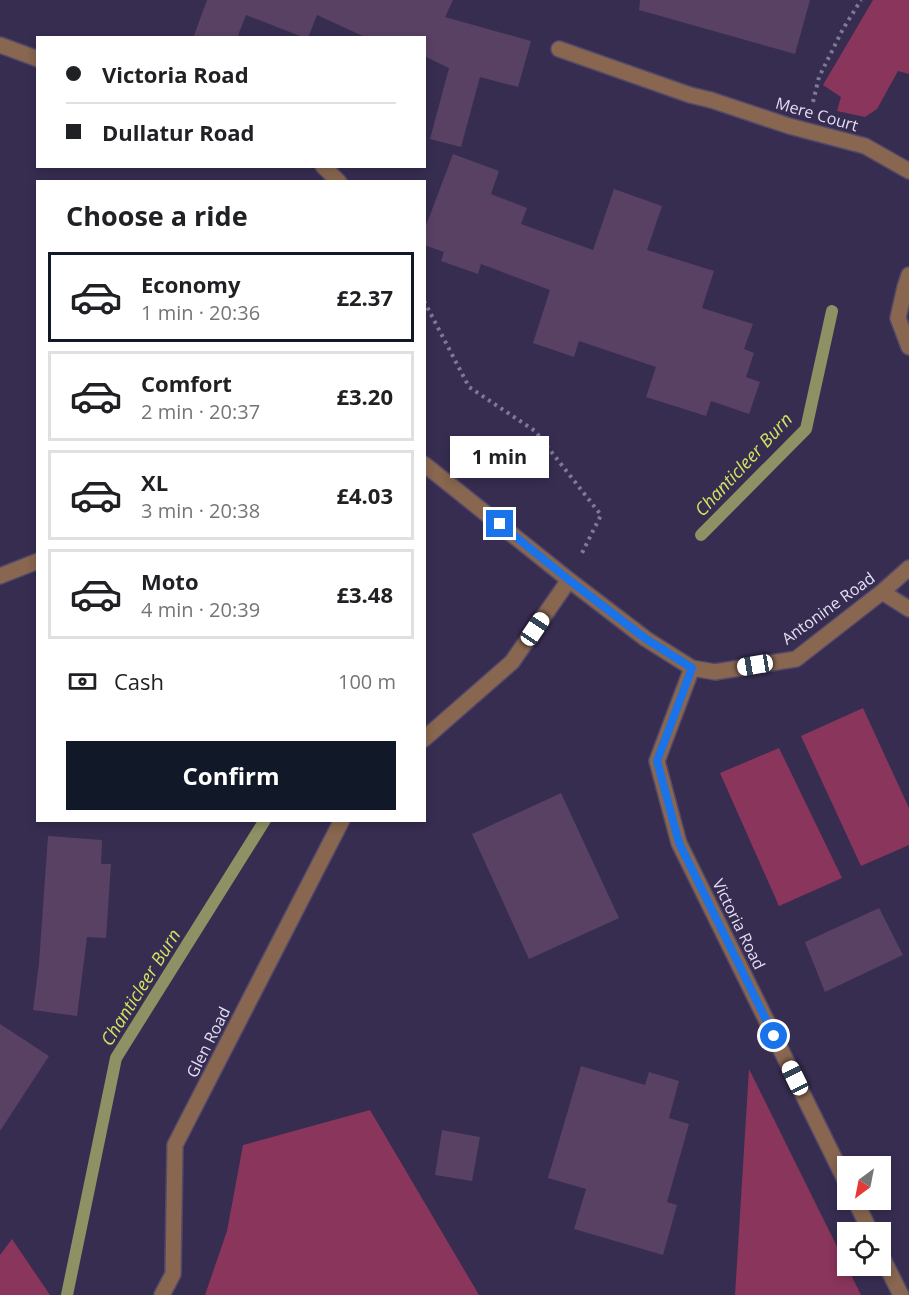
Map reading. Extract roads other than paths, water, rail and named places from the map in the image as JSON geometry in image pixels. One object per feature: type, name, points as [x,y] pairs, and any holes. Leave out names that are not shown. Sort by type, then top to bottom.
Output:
[{"type":"street","points":[[0,45],[36,58]]},
{"type":"street","name":"Mere Court","points":[[559,50],[690,95],[865,146],[909,171]]},
{"type":"street","points":[[325,168],[337,180]]},
{"type":"street","points":[[909,275],[898,318],[909,347]]},
{"type":"street","points":[[426,466],[646,639],[692,668]]},
{"type":"street","points":[[0,576],[36,562]]},
{"type":"street","name":"Antonine Road","points":[[692,668],[715,672],[795,658],[882,592],[909,568]]},
{"type":"street","points":[[426,737],[512,662],[569,580]]},
{"type":"street","points":[[882,592],[909,609]]},
{"type":"street","name":"Victoria Road","points":[[692,668],[657,761],[679,843],[837,1164]]},
{"type":"street","name":"Glen Road","points":[[162,1295],[173,1274],[175,1145],[341,822]]},
{"type":"street","points":[[891,1275],[901,1295]]},
{"type":"waterway","name":"Chanticleer Burn","points":[[701,535],[806,429],[832,311]]},
{"type":"waterway","name":"Chanticleer Burn","points":[[67,1295],[116,1058],[264,822]]}]
